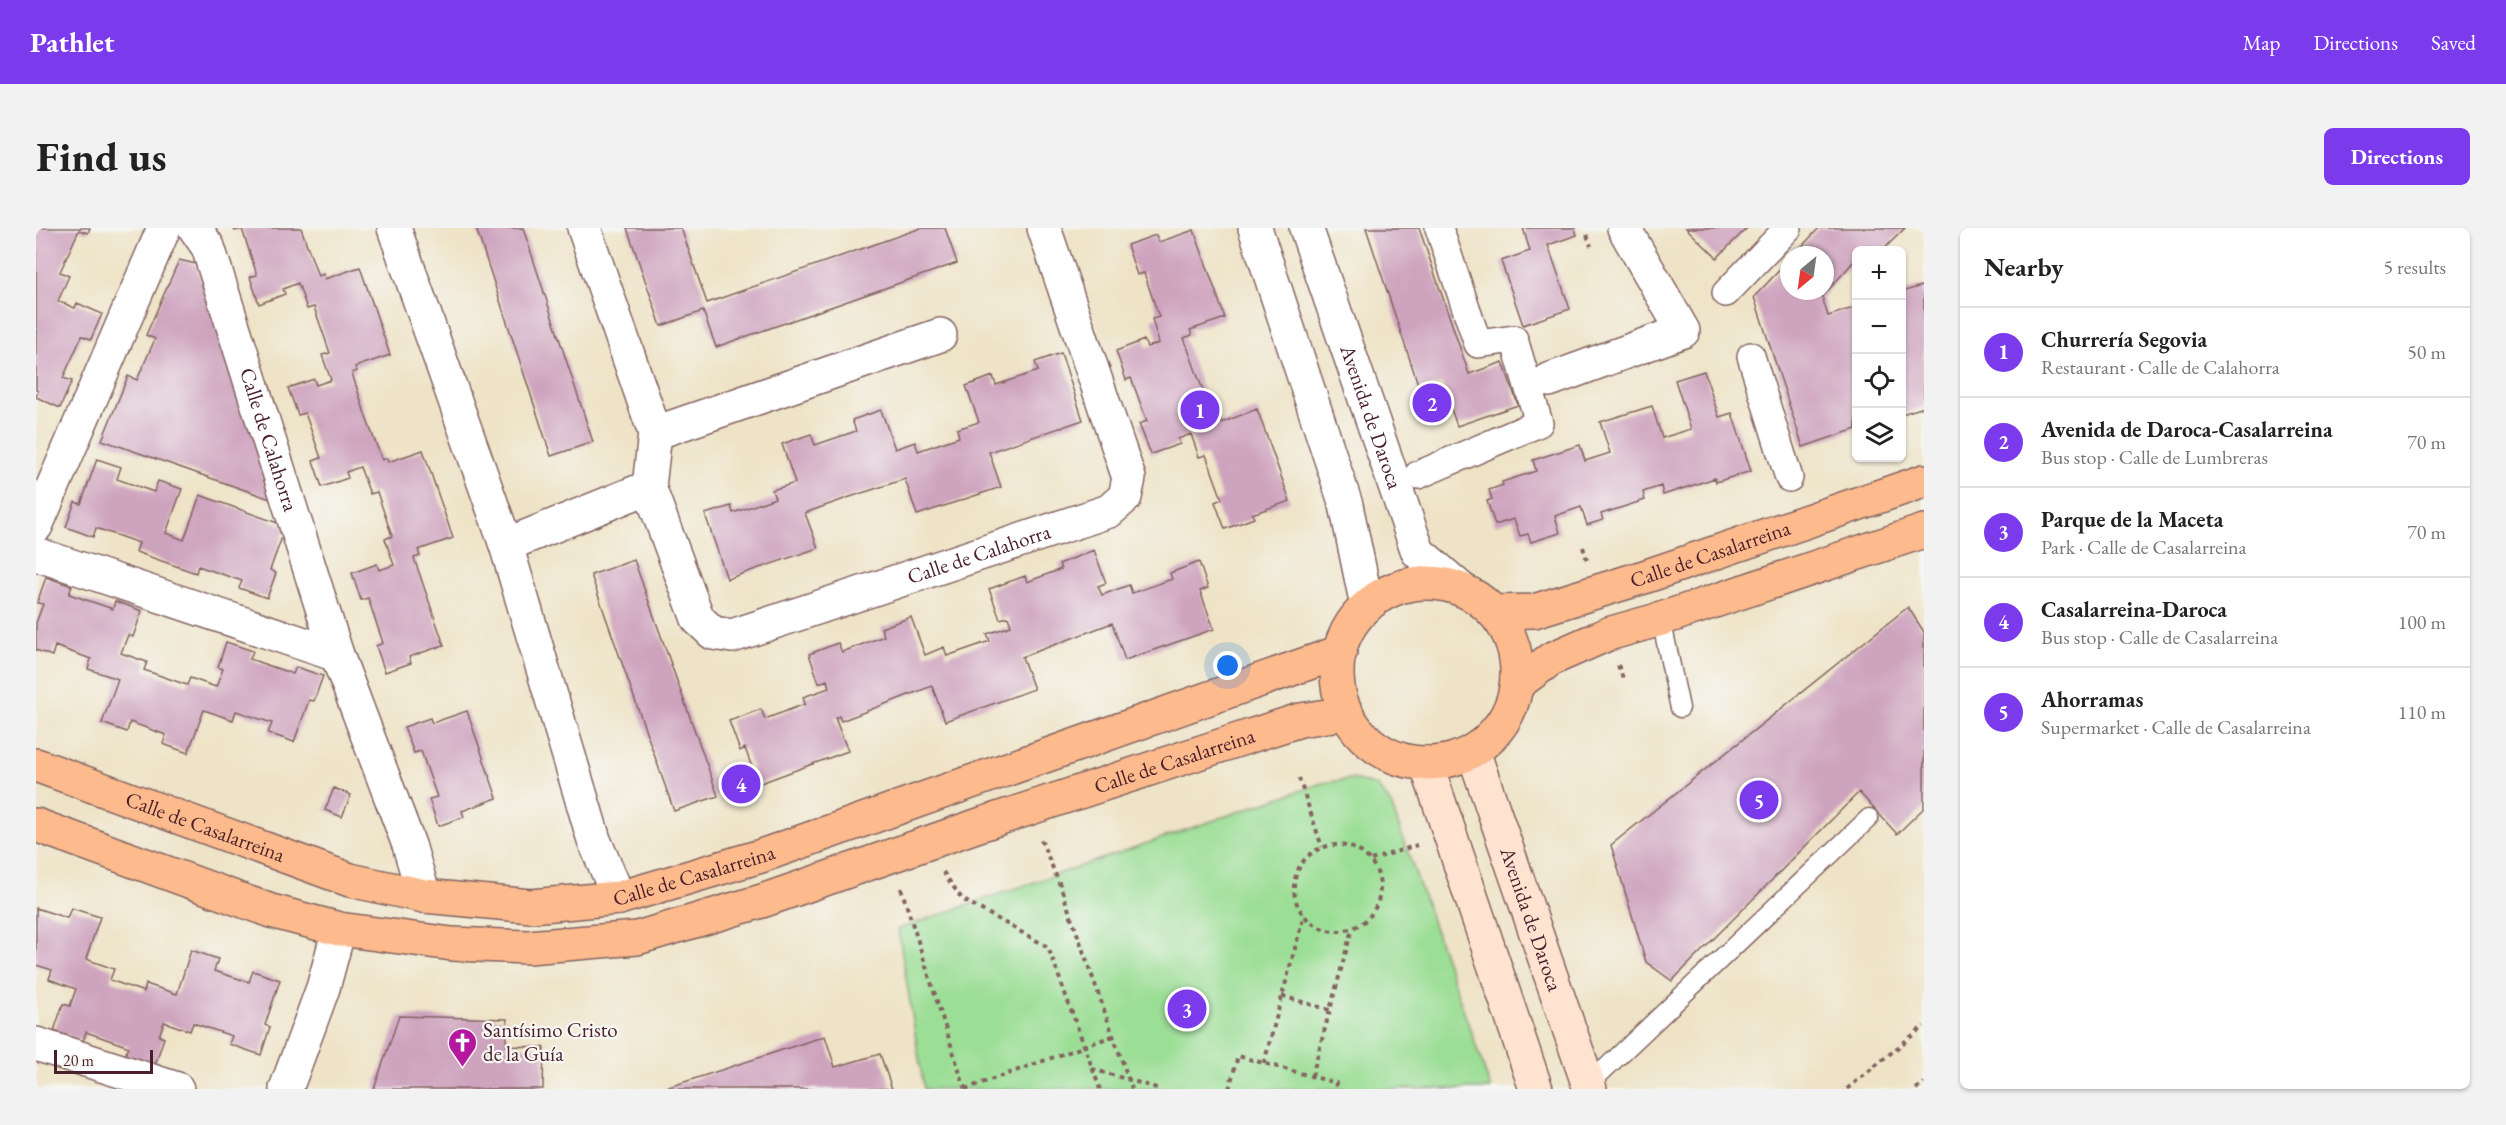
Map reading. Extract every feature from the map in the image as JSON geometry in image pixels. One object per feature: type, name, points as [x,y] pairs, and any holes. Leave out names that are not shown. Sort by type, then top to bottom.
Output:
[{"type":"main road","name":"Calle de Casalarreina","points":[[1494,612],[1534,611],[1644,577],[1924,481]]},
{"type":"main road","points":[[1517,684],[1551,659],[1608,634],[1661,619],[1924,531]]},
{"type":"main road","points":[[1412,585],[1445,585],[1461,589],[1494,612],[1508,633],[1516,658],[1517,684],[1510,710],[1495,733],[1473,751],[1450,761],[1426,763],[1402,759],[1379,749],[1360,733],[1347,713],[1340,693],[1337,673],[1340,652],[1350,627],[1367,606],[1395,589],[1412,585]]},
{"type":"main road","name":"Calle de Casalarreina","points":[[36,765],[350,880],[424,896],[531,906],[619,898],[761,856],[1340,652]]},
{"type":"main road","name":"Calle de Casalarreina","points":[[36,825],[272,911],[339,929],[452,944],[528,947],[637,938],[762,902],[924,844],[1300,720],[1347,713]]},
{"type":"main road","name":"Avenida de Daroca","points":[[1473,751],[1590,1087]]},
{"type":"main road","points":[[1426,763],[1536,1089]]},
{"type":"main road","points":[[339,929],[350,880]]},
{"type":"main road","points":[[619,898],[637,938]]},
{"type":"street","points":[[36,526],[164,228]]},
{"type":"street","name":"Calle de Calahorra","points":[[195,228],[208,247],[337,655],[409,845],[424,896]]},
{"type":"street","points":[[394,228],[507,544],[594,840],[619,898]]},
{"type":"street","name":"Calle de Calahorra","points":[[584,228],[655,433],[649,487],[699,619],[713,633],[732,636],[1109,511],[1125,497],[1129,478],[1044,228]]},
{"type":"street","points":[[1255,228],[1346,505],[1367,606]]},
{"type":"street","name":"Avenida de Daroca","points":[[1306,228],[1418,552],[1461,589]]},
{"type":"street","points":[[1418,475],[1539,423],[1514,339],[1478,344],[1439,228]]},
{"type":"street","points":[[1549,380],[1683,331],[1624,228]]},
{"type":"street","points":[[1726,293],[1788,228]]},
{"type":"street","points":[[655,433],[940,335]]},
{"type":"street","points":[[1751,356],[1790,478]]},
{"type":"street","points":[[507,544],[649,487]]},
{"type":"street","points":[[36,554],[337,655]]},
{"type":"street","points":[[286,1089],[323,988],[339,929]]},
{"type":"street","points":[[36,1044],[177,1089]]},
{"type":"lane","points":[[1661,619],[1680,708]]},
{"type":"lane","points":[[1590,1087],[1869,818]]},
{"type":"path","points":[[1587,235],[1591,246]]},
{"type":"path","points":[[1299,778],[1322,847]]},
{"type":"path","points":[[924,844],[962,899],[1048,947],[1100,1089]]},
{"type":"path","points":[[1371,860],[1417,845]]},
{"type":"path","points":[[1348,846],[1371,860],[1381,886],[1380,900],[1364,922],[1352,929],[1326,930],[1313,924],[1304,915],[1297,904],[1294,890],[1295,876],[1300,864],[1310,854],[1322,847],[1348,846]]},
{"type":"path","points":[[891,856],[965,1089],[1113,1036]]},
{"type":"path","points":[[1048,857],[1132,1089]]},
{"type":"path","points":[[1264,1063],[1304,915]]},
{"type":"path","points":[[1312,1076],[1352,929]]},
{"type":"path","points":[[1281,996],[1330,1010]]},
{"type":"path","points":[[1847,1089],[1924,1026]]},
{"type":"path","points":[[1229,1089],[1238,1056],[1336,1083],[1335,1089]]},
{"type":"path","points":[[1092,1069],[1160,1089]]},
{"type":"path","points":[[1916,1089],[1924,1083]]},
{"type":"green space","points":[[1352,779],[1377,786],[1391,804],[1491,1089],[924,1089],[898,929],[1322,783]]},
{"type":"building","points":[[36,228],[90,228],[88,233],[79,230],[60,272],[69,276],[58,301],[75,308],[77,303],[102,314],[91,339],[82,336],[63,378],[72,381],[60,408],[36,397],[38,391],[36,390]]},
{"type":"building","points":[[233,228],[301,228],[318,276],[324,274],[325,279],[360,267],[390,355],[355,367],[357,371],[352,373],[366,417],[382,460],[387,458],[388,462],[423,450],[453,538],[418,550],[420,556],[414,558],[444,645],[409,657],[411,663],[385,672],[376,646],[383,643],[368,598],[361,600],[352,573],[377,564],[379,570],[394,565],[385,539],[392,536],[377,492],[370,494],[360,467],[346,472],[348,478],[322,487],[313,461],[321,458],[305,413],[298,415],[288,388],[314,379],[316,385],[331,380],[322,355],[330,353],[314,307],[307,309],[298,283],[283,289],[285,294],[259,304],[250,277],[257,275],[242,229],[235,231]]},
{"type":"building","points":[[476,228],[523,228],[593,442],[551,456]]},
{"type":"building","points":[[627,228],[681,228],[707,303],[921,228],[945,228],[957,263],[716,347],[703,311],[661,326]]},
{"type":"building","points":[[1366,228],[1419,228],[1469,374],[1503,362],[1518,405],[1457,426],[1442,383],[1420,390]]},
{"type":"building","points":[[1523,228],[1575,228],[1577,235],[1548,245],[1570,309],[1523,325],[1501,261],[1530,251]]},
{"type":"building","points":[[1686,228],[1747,228],[1717,258]]},
{"type":"building","points":[[1819,228],[1905,228],[1887,246],[1852,246],[1852,263],[1834,284],[1834,246],[1802,246]]},
{"type":"building","points":[[1194,230],[1225,318],[1190,330],[1192,335],[1184,338],[1214,421],[1220,419],[1221,423],[1257,409],[1290,501],[1252,514],[1254,518],[1225,529],[1215,502],[1222,499],[1206,455],[1199,457],[1191,434],[1178,439],[1180,444],[1151,454],[1139,424],[1147,421],[1131,378],[1126,380],[1116,351],[1144,340],[1147,347],[1159,343],[1152,319],[1159,317],[1144,273],[1137,275],[1127,245],[1156,235],[1159,242]]},
{"type":"building","points":[[179,260],[196,264],[279,502],[102,440],[128,376],[137,380],[155,339],[146,335]]},
{"type":"building","points":[[1780,270],[1780,300],[1823,300],[1828,316],[1852,308],[1852,430],[1803,447],[1754,297]]},
{"type":"building","points":[[1924,285],[1924,407],[1906,413],[1906,300],[1906,291]]},
{"type":"building","points":[[1061,353],[1083,420],[989,452],[1001,487],[917,515],[905,479],[850,497],[805,513],[818,548],[727,579],[705,514],[731,506],[733,513],[775,498],[772,490],[795,483],[782,444],[811,434],[815,445],[856,431],[852,420],[881,410],[895,449],[915,442],[918,451],[959,437],[957,429],[979,422],[966,386],[993,376],[996,385],[1038,371],[1035,362]]},
{"type":"building","points":[[1704,371],[1719,417],[1732,413],[1751,471],[1716,482],[1715,478],[1663,495],[1661,486],[1643,492],[1645,500],[1601,514],[1603,520],[1587,525],[1581,507],[1555,516],[1560,533],[1531,542],[1528,534],[1520,536],[1514,519],[1495,525],[1487,501],[1492,499],[1489,490],[1503,485],[1502,482],[1536,471],[1533,460],[1580,445],[1585,461],[1610,453],[1600,422],[1652,406],[1662,438],[1691,429],[1675,380]]},
{"type":"building","points":[[97,459],[121,467],[117,479],[154,492],[158,481],[182,489],[166,533],[184,540],[200,495],[286,526],[270,570],[276,573],[267,598],[239,588],[242,581],[198,566],[196,573],[136,552],[139,543],[96,528],[93,537],[66,527],[75,502],[81,504]]},
{"type":"building","points":[[1094,550],[1106,583],[1098,586],[1102,595],[1129,585],[1132,593],[1172,579],[1170,573],[1199,562],[1208,588],[1200,591],[1214,629],[1125,660],[1112,623],[1022,657],[1034,689],[945,721],[932,686],[841,721],[839,716],[835,718],[848,751],[758,784],[745,748],[740,751],[729,721],[761,709],[765,719],[805,704],[803,697],[829,688],[827,680],[819,683],[809,654],[838,643],[842,652],[884,636],[881,628],[911,617],[925,655],[944,647],[947,656],[990,641],[987,634],[1011,626],[1008,617],[1000,619],[989,589],[1025,576],[1027,582],[1061,569],[1059,564]]},
{"type":"building","points":[[634,560],[718,796],[674,811],[591,575]]},
{"type":"building","points":[[46,577],[72,586],[69,594],[113,609],[115,601],[142,611],[133,637],[128,635],[121,653],[147,662],[144,670],[187,685],[190,678],[216,687],[223,669],[218,667],[226,642],[253,651],[250,659],[293,674],[296,667],[323,676],[314,701],[309,700],[294,742],[268,733],[272,723],[236,711],[233,720],[204,710],[188,753],[163,744],[166,735],[130,722],[127,732],[102,723],[118,679],[88,669],[91,659],[55,646],[52,656],[36,650],[36,623],[43,604],[37,603]]},
{"type":"building","points":[[1908,607],[1924,632],[1924,808],[1897,834],[1859,792],[1672,981],[1646,962],[1611,845]]},
{"type":"building","points":[[467,711],[497,798],[462,811],[464,817],[438,826],[429,799],[437,797],[421,751],[414,753],[404,727],[430,718],[432,723]]},
{"type":"building","points":[[334,788],[351,795],[342,817],[325,810]]},
{"type":"building","points":[[36,908],[67,918],[71,908],[100,917],[86,959],[114,969],[110,980],[144,992],[146,984],[177,994],[191,950],[218,959],[214,971],[249,982],[253,971],[280,980],[265,1025],[270,1027],[261,1055],[229,1044],[232,1036],[193,1023],[190,1031],[164,1022],[159,1036],[164,1038],[155,1065],[125,1055],[129,1047],[86,1032],[83,1041],[54,1031],[63,1004],[70,1006],[76,989],[49,979],[52,970],[36,965]]},
{"type":"building","name":"Santísimo Cristo de la Guía","points":[[399,1016],[507,1019],[506,1046],[544,1047],[543,1089],[374,1089]]},
{"type":"building","points":[[825,1036],[835,1067],[880,1054],[892,1089],[663,1089]]},
{"type":"place","name":"Avenida de Daroca-Casalarreina","points":[[1432,403]]},
{"type":"place","name":"Churrería Segovia","points":[[1200,410]]},
{"type":"place","name":"Casalarreina-Daroca","points":[[741,784]]},
{"type":"place","name":"Ahorramas","points":[[1759,800]]},
{"type":"place","name":"Parque de la Maceta","points":[[1187,1009]]},
{"type":"place","name":"Santísimo Cristo de la Guía","points":[[462,1068]]}]
